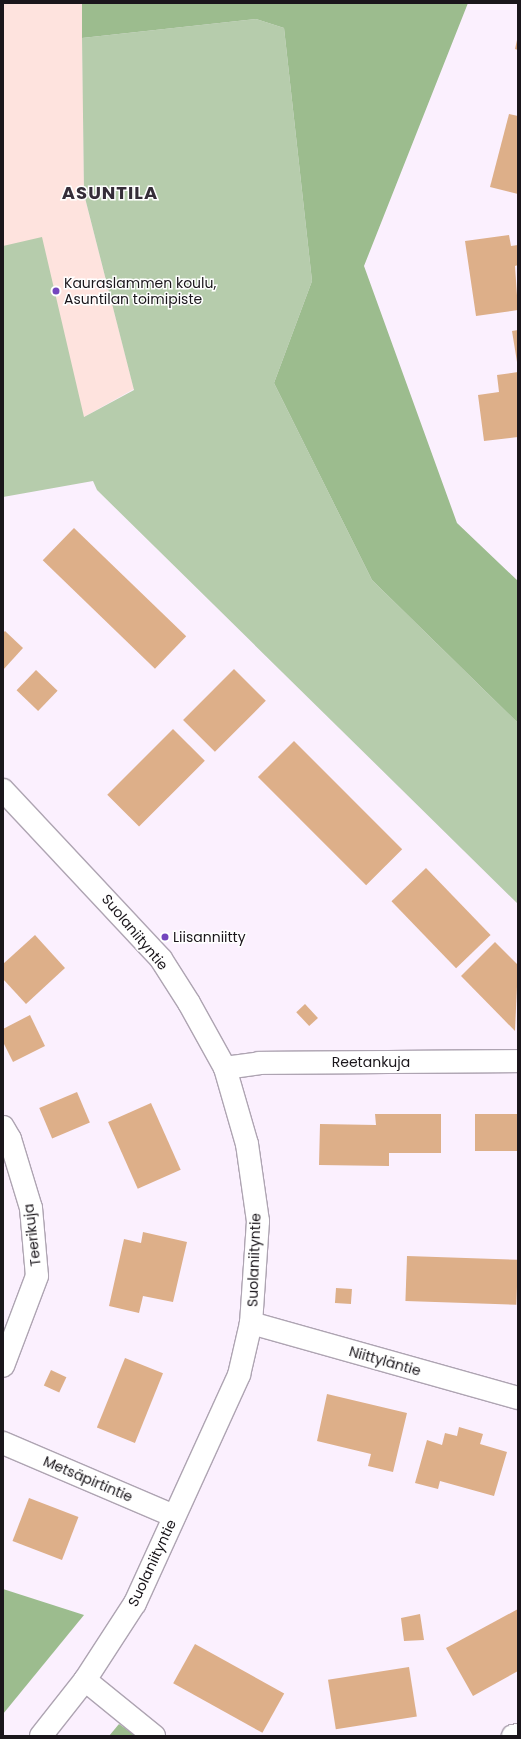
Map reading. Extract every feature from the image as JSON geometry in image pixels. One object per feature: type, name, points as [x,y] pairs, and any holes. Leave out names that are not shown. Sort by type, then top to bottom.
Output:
[{"type":"street","name":"Suolaniityntie","points":[[3,790],[162,960],[224,1068],[247,1144],[258,1221],[251,1323],[239,1375],[135,1603],[84,1680],[41,1736]]},
{"type":"street","name":"Reetankuja","points":[[224,1068],[259,1063],[518,1061]]},
{"type":"street","name":"Teerikuja","points":[[3,1126],[10,1139],[31,1208],[37,1276],[3,1366]]},
{"type":"street","name":"Niittyläntie","points":[[251,1323],[518,1398]]},
{"type":"street","name":"Metsäpirtintie","points":[[3,1443],[174,1516]]},
{"type":"street","points":[[84,1680],[154,1736]]},
{"type":"street","points":[[513,1736],[518,1735]]},
{"type":"shaded area","name":"Kauraslammen koulu, Asuntilan toimipiste","points":[[3,3],[82,3],[84,194],[134,389],[84,417],[3,436]]},
{"type":"green space","points":[[82,3],[468,3],[364,266],[457,523],[518,581],[518,723],[372,580],[274,383],[312,281],[284,28],[256,19],[82,38]]},
{"type":"green space","points":[[256,19],[284,28],[312,281],[274,383],[372,580],[518,723],[518,904],[97,490],[93,481],[3,497],[3,246],[42,237],[84,417],[134,390],[84,194],[82,38]]},
{"type":"green space","points":[[3,1589],[84,1615],[3,1714]]},
{"type":"green space","points":[[119,1724],[136,1736],[109,1736]]},
{"type":"building","points":[[518,40],[518,50],[515,49]]},
{"type":"building","points":[[509,114],[518,116],[518,194],[490,187]]},
{"type":"building","points":[[509,235],[511,246],[518,245],[518,265],[515,266],[518,310],[476,316],[465,241]]},
{"type":"building","points":[[518,330],[518,362],[517,362],[512,331]]},
{"type":"building","points":[[518,372],[518,437],[484,441],[478,395],[499,392],[497,375]]},
{"type":"building","points":[[74,528],[186,636],[155,669],[43,560]]},
{"type":"building","points":[[5,631],[23,648],[3,670],[3,633]]},
{"type":"building","points":[[234,669],[266,701],[215,752],[183,720]]},
{"type":"building","points":[[36,670],[58,691],[38,711],[17,690]]},
{"type":"building","points":[[173,729],[205,761],[139,827],[107,795]]},
{"type":"building","points":[[294,741],[402,849],[366,885],[258,777]]},
{"type":"building","points":[[426,868],[491,935],[456,968],[391,901]]},
{"type":"building","points":[[35,935],[65,968],[26,1004],[3,979],[3,964]]},
{"type":"building","points":[[495,942],[518,965],[515,1031],[461,976]]},
{"type":"building","points":[[305,1004],[318,1018],[309,1026],[296,1012]]},
{"type":"building","points":[[30,1015],[45,1046],[13,1062],[3,1042],[3,1029]]},
{"type":"building","points":[[77,1092],[90,1122],[52,1138],[39,1108]]},
{"type":"building","points":[[151,1103],[181,1170],[138,1189],[108,1122]]},
{"type":"building","points":[[375,1114],[441,1114],[441,1153],[389,1153],[389,1166],[319,1165],[320,1124],[376,1125]]},
{"type":"building","points":[[475,1114],[518,1114],[518,1151],[475,1151]]},
{"type":"building","points":[[143,1232],[187,1242],[173,1302],[143,1296],[139,1313],[109,1306],[124,1239],[141,1243]]},
{"type":"building","points":[[407,1256],[518,1260],[516,1305],[405,1301]]},
{"type":"building","points":[[336,1288],[352,1289],[351,1304],[335,1303]]},
{"type":"building","points":[[125,1358],[163,1373],[135,1443],[97,1428]]},
{"type":"building","points":[[51,1370],[66,1377],[59,1393],[44,1385]]},
{"type":"building","points":[[327,1394],[407,1413],[393,1472],[368,1466],[371,1454],[317,1441]]},
{"type":"building","points":[[459,1427],[483,1434],[480,1444],[507,1452],[494,1496],[440,1481],[438,1489],[415,1483],[427,1440],[442,1445],[445,1433],[457,1436]]},
{"type":"building","points":[[29,1498],[78,1517],[62,1560],[13,1541]]},
{"type":"building","points":[[518,1609],[518,1671],[473,1696],[446,1648]]},
{"type":"building","points":[[420,1614],[424,1640],[404,1641],[401,1618]]},
{"type":"building","points":[[195,1644],[284,1693],[262,1733],[173,1683]]},
{"type":"building","points":[[409,1667],[417,1716],[336,1729],[328,1680]]},
{"type":"place","name":"Kauraslammen koulu, Asuntilan toimipiste","points":[[56,291]]},
{"type":"place","name":"Liisanniitty","points":[[165,937]]},
{"type":"district","name":"ASUNTILA","points":[[110,193]]}]
